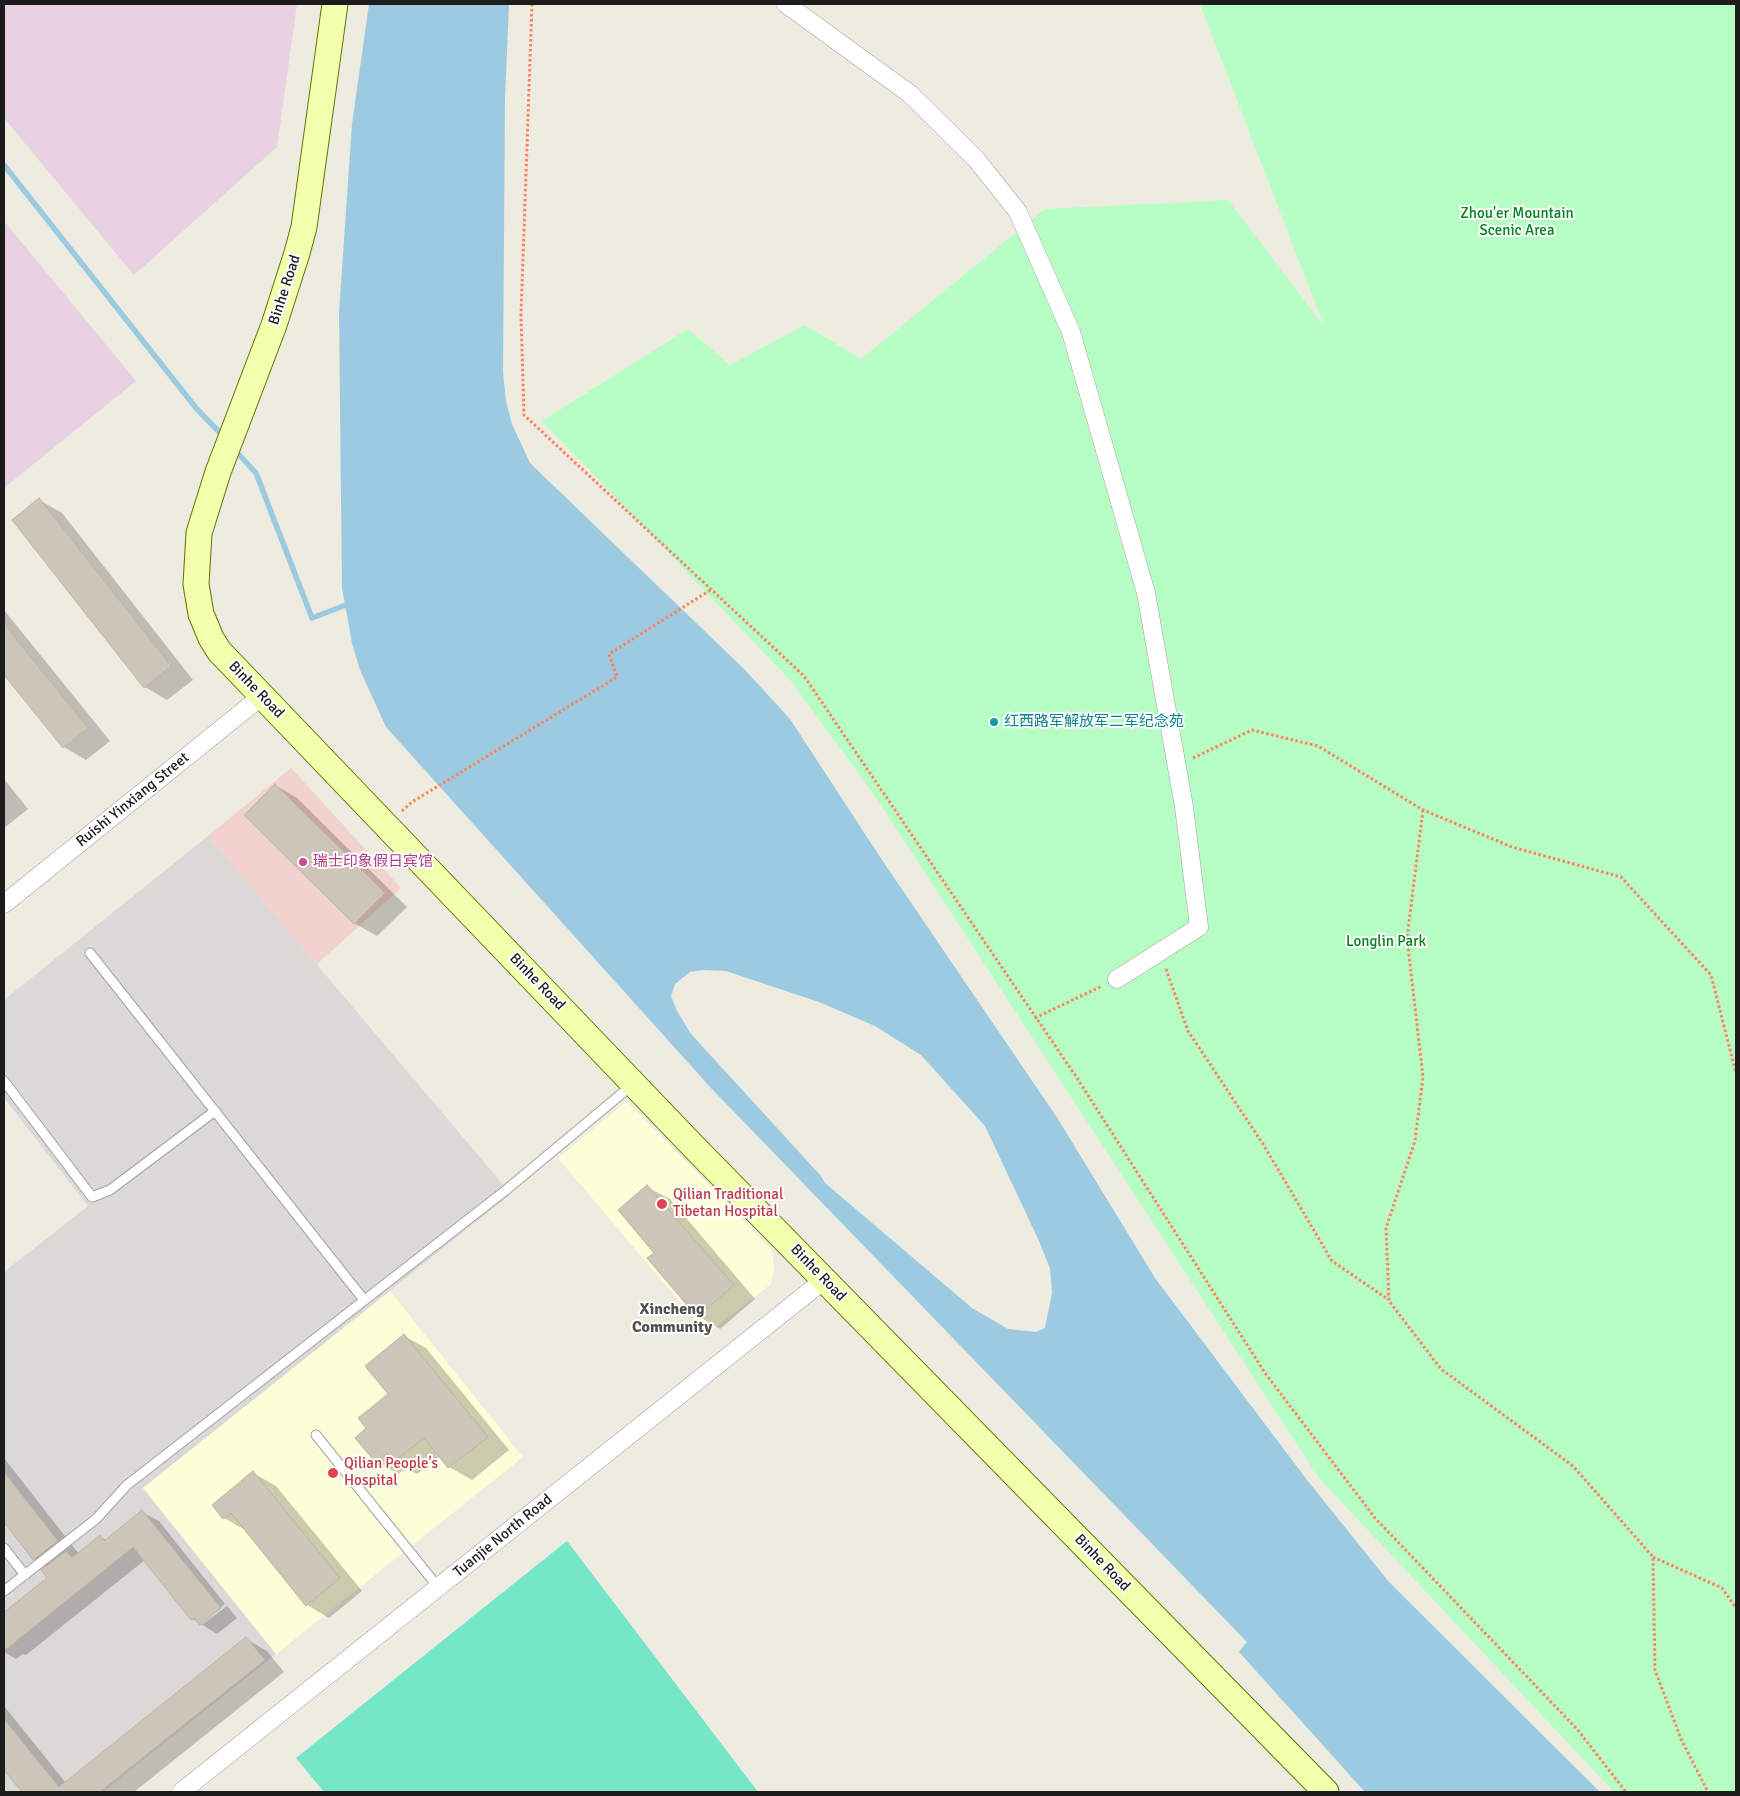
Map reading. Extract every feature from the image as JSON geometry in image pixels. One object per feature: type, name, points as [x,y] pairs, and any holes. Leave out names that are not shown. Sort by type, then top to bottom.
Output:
[{"type":"street","name":"Binhe Road","points":[[334,4],[304,227],[281,307],[218,472],[198,541],[196,584],[201,614],[211,638],[219,651],[634,1084],[1326,1792]]},
{"type":"street","points":[[786,4],[910,94],[976,160],[1018,212],[1071,332],[1146,593],[1177,766],[1199,927],[1117,979]]},
{"type":"street","name":"Ruishi Yinxiang Street","points":[[4,904],[262,696]]},
{"type":"street","name":"Tuanjie North Road","points":[[181,1792],[824,1280]]},
{"type":"lane","points":[[90,953],[364,1300]]},
{"type":"lane","points":[[4,1081],[92,1197],[110,1190],[215,1111]]},
{"type":"lane","points":[[4,1592],[96,1519],[127,1485],[506,1190],[634,1084]]},
{"type":"lane","points":[[316,1435],[438,1587]]},
{"type":"lane","points":[[4,1548],[25,1575]]},
{"type":"path","points":[[532,4],[521,315],[524,415],[804,676],[1077,1078],[1265,1373],[1375,1518],[1577,1729],[1626,1792]]},
{"type":"path","points":[[412,802],[617,676],[609,654],[712,589]]},
{"type":"path","points":[[1177,766],[1252,730],[1318,746],[1423,810],[1512,847],[1621,877],[1712,975],[1736,1073]]},
{"type":"path","points":[[1389,1300],[1386,1228],[1415,1140],[1423,1077],[1407,938],[1423,810]]},
{"type":"path","points":[[1160,952],[1188,1031],[1262,1144],[1332,1261],[1389,1300],[1441,1369],[1573,1466],[1653,1557],[1722,1588],[1736,1608]]},
{"type":"path","points":[[1035,1018],[1117,979]]},
{"type":"path","points":[[1653,1557],[1654,1670],[1681,1738],[1708,1792]]},
{"type":"shaded area","points":[[4,4],[297,4],[277,147],[134,275],[4,118]]},
{"type":"shaded area","points":[[4,221],[136,381],[4,488]]},
{"type":"shaded area","name":"瑞士印象假日宾馆","points":[[291,768],[401,888],[316,965],[208,836]]},
{"type":"shaded area","points":[[208,836],[511,1194],[143,1488],[276,1654],[102,1792],[4,1792],[4,1272],[88,1206],[4,1098],[4,1000]]},
{"type":"shaded area","name":"Qilian Traditional Tibetan Hospital","points":[[627,1101],[772,1250],[774,1268],[771,1284],[707,1334],[558,1158]]},
{"type":"shaded area","name":"Qilian People's Hospital","points":[[390,1291],[523,1457],[276,1654],[143,1488]]},
{"type":"green space","name":"Longlin Park","points":[[1200,4],[1736,4],[1736,1792],[1614,1792],[1319,1478],[877,799],[791,681],[542,421],[688,329],[730,365],[805,325],[861,359],[1045,209],[1228,200],[1324,326]]},
{"type":"green space","points":[[567,1541],[758,1792],[324,1792],[296,1758]]},
{"type":"water","points":[[369,4],[509,4],[505,99],[503,372],[506,401],[512,424],[530,463],[745,670],[790,719],[880,857],[1058,1119],[1155,1278],[1307,1480],[1389,1582],[1600,1792],[1365,1792],[1239,1652],[1247,1642],[711,1088],[386,727],[360,670],[352,643],[342,588],[339,312],[352,124]],"holes":[[[702,970],[726,971],[819,1002],[875,1026],[921,1055],[985,1126],[1040,1243],[1050,1269],[1052,1293],[1045,1328],[1036,1332],[1008,1329],[972,1308],[825,1183],[821,1176],[691,1034],[677,1011],[671,996],[675,984],[690,972]]]},
{"type":"building","points":[[39,498],[171,666],[144,688],[12,520]]},
{"type":"building","points":[[4,624],[88,728],[63,748],[4,675]]},
{"type":"building","points":[[275,784],[385,893],[354,924],[244,815]]},
{"type":"building","points":[[647,1185],[734,1285],[697,1317],[647,1258],[654,1253],[618,1210]]},
{"type":"building","points":[[404,1334],[488,1437],[448,1468],[424,1438],[394,1462],[387,1453],[375,1462],[355,1438],[366,1428],[358,1418],[388,1394],[365,1366]]},
{"type":"building","points":[[253,1471],[340,1578],[306,1606],[231,1513],[223,1519],[212,1505]]},
{"type":"building","points":[[4,1472],[58,1541],[33,1560],[4,1522]]},
{"type":"building","points":[[142,1510],[221,1608],[200,1625],[194,1618],[191,1620],[133,1547],[4,1651],[4,1612],[47,1578],[41,1570],[66,1551],[72,1558],[100,1535],[104,1541]]},
{"type":"building","points":[[246,1637],[265,1660],[100,1792],[22,1792],[4,1770],[4,1719],[59,1787]]},
{"type":"waterway","points":[[4,165],[196,408],[224,437]]},
{"type":"waterway","points":[[233,448],[256,473],[312,618],[351,603]]},
{"type":"place","name":"红西路军解放军二军纪念苑","points":[[994,722]]},
{"type":"place","name":"瑞士印象假日宾馆","points":[[303,862]]},
{"type":"place","name":"Qilian Traditional Tibetan Hospital","points":[[662,1204]]},
{"type":"place","name":"Qilian People's Hospital","points":[[333,1473]]},
{"type":"district","name":"Xincheng Community","points":[[672,1319]]},
{"type":"park label","name":"Zhou'er Mountain Scenic Area","points":[[1517,222]]}]
